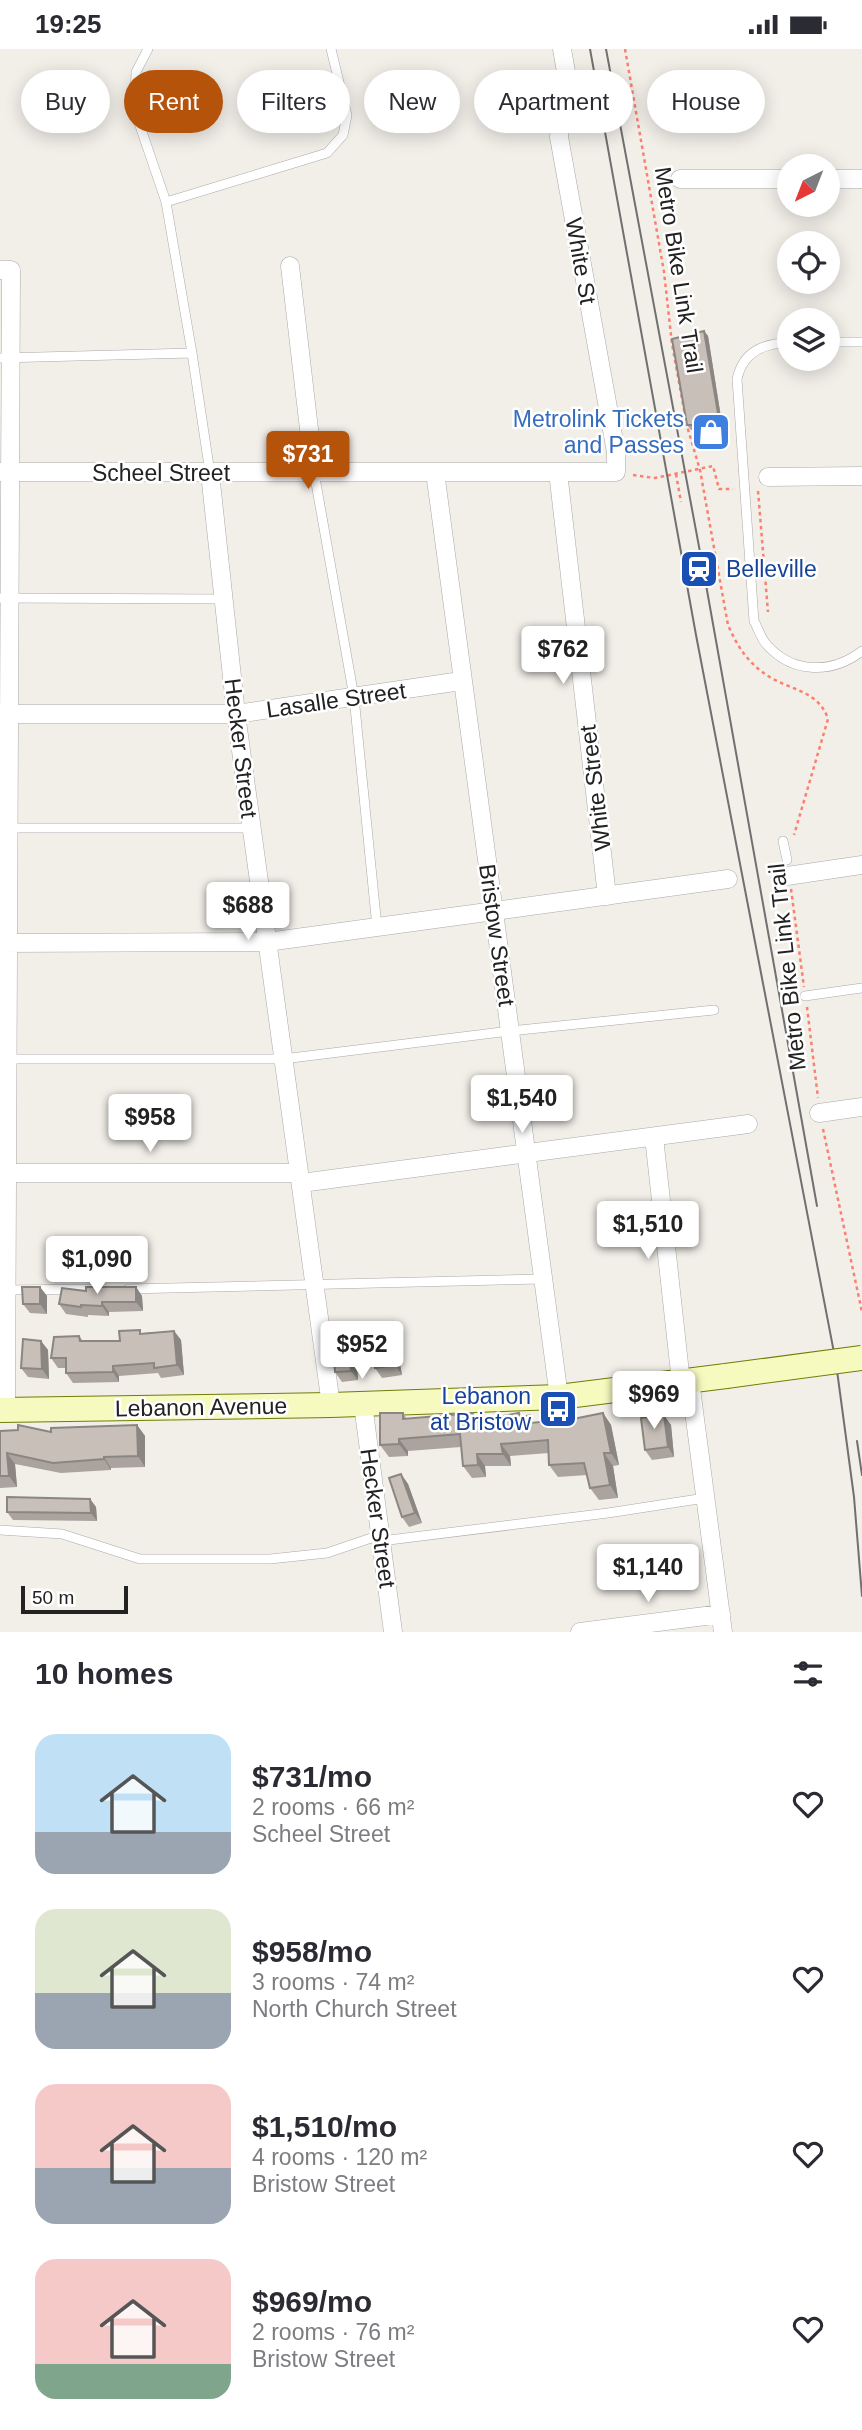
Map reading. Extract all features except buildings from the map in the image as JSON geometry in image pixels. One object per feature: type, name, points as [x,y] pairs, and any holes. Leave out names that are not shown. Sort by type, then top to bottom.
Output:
[{"type":"main road","name":"Lebanon Avenue","points":[[3,1410],[331,1405],[559,1397],[862,1358]]},
{"type":"street","name":"White St","points":[[562,49],[566,72],[559,138],[616,452],[615,472]]},
{"type":"street","points":[[680,179],[777,179]]},
{"type":"street","points":[[840,179],[862,179]]},
{"type":"street","points":[[290,266],[314,472]]},
{"type":"street","points":[[3,1410],[5,270]]},
{"type":"street","name":"Bristow Street","points":[[435,472],[559,1397]]},
{"type":"street","name":"White Street","points":[[558,472],[607,896]]},
{"type":"street","name":"Scheel Street","points":[[5,473],[615,472]]},
{"type":"street","name":"Hecker Street","points":[[210,473],[236,714],[331,1405]]},
{"type":"street","points":[[763,483],[862,476]]},
{"type":"street","name":"Lasalle Street","points":[[5,714],[236,714],[461,681]]},
{"type":"street","points":[[787,868],[862,865]]},
{"type":"street","points":[[4,943],[267,942],[728,879]]},
{"type":"street","points":[[820,1113],[862,1107]]},
{"type":"street","points":[[4,1173],[300,1178],[526,1154],[748,1124]]},
{"type":"street","points":[[654,1137],[723,1632]]},
{"type":"street","name":"Hecker Street","points":[[363,1404],[393,1632]]},
{"type":"street","points":[[580,1632],[721,1613]]},
{"type":"lane","name":"Hecker Street","points":[[148,49],[136,72],[137,117],[166,202],[210,473]]},
{"type":"lane","points":[[166,202],[327,153],[343,135],[347,115],[331,49]]},
{"type":"lane","points":[[840,342],[862,342]]},
{"type":"lane","points":[[777,343],[761,347],[741,365],[737,379],[754,621],[766,644],[784,660],[803,668],[825,669],[843,663],[862,651]]},
{"type":"lane","points":[[5,359],[192,353]]},
{"type":"lane","points":[[314,472],[354,697],[377,927]]},
{"type":"lane","points":[[5,598],[223,599]]},
{"type":"lane","points":[[5,828],[251,828]]},
{"type":"lane","points":[[783,841],[787,868]]},
{"type":"lane","points":[[805,996],[862,988]]},
{"type":"lane","points":[[4,1059],[283,1059],[510,1031],[714,1010]]},
{"type":"lane","points":[[119,1289],[543,1279]]},
{"type":"lane","points":[[4,1290],[105,1289]]},
{"type":"lane","points":[[0,1530],[62,1534],[140,1559],[270,1559],[327,1553],[381,1538],[608,1513],[705,1498]]},
{"type":"path","name":"Metro Bike Link Trail","points":[[625,49],[664,272],[672,344],[687,426],[700,470],[728,625],[737,646],[757,667],[774,679],[815,698],[822,704],[828,719],[787,868],[795,908],[820,1113],[862,1312]]},
{"type":"path","points":[[615,472],[655,478],[685,473]]},
{"type":"path","points":[[676,474],[681,502]]},
{"type":"path","points":[[763,483],[768,612]]},
{"type":"tram line","points":[[590,49],[696,635],[836,1363],[854,1497],[862,1596]]},
{"type":"tram line","points":[[606,49],[703,568],[817,1206]]},
{"type":"tram line","points":[[857,1441],[862,1475]]},
{"type":"place","name":"Metrolink Tickets and Passes","points":[[711,432]]},
{"type":"place","name":"Belleville","points":[[699,569]]},
{"type":"place","name":"Lebanon at Bristow","points":[[558,1409]]}]
